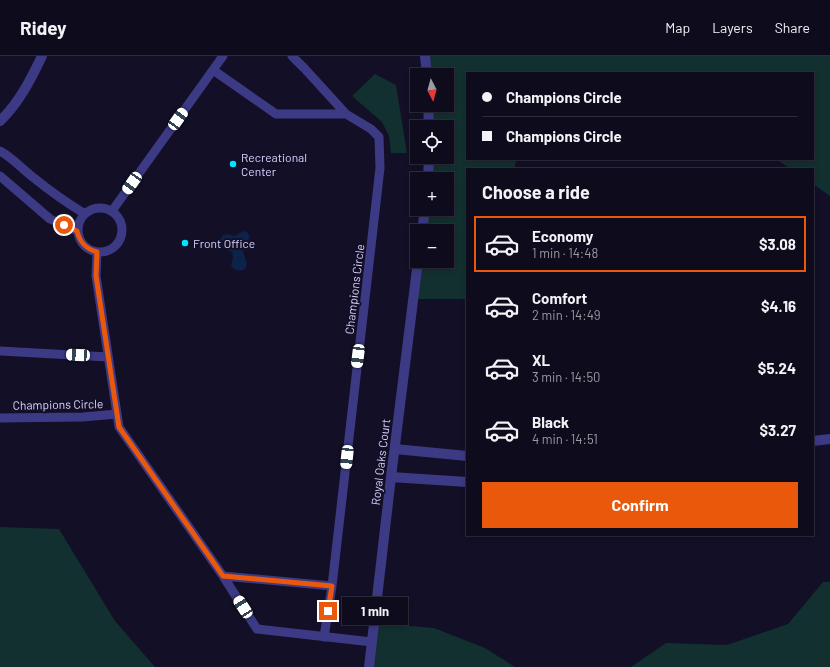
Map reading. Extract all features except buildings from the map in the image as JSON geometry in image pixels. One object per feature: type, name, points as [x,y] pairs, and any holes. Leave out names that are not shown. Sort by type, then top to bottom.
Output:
[{"type":"street","points":[[0,120],[6,115],[28,84],[42,56]]},
{"type":"street","points":[[425,56],[426,68]]},
{"type":"street","name":"Royal Oaks Court","points":[[369,667],[417,268]]},
{"type":"street","points":[[814,441],[830,439]]},
{"type":"street","points":[[395,449],[466,456]]},
{"type":"street","points":[[391,477],[466,482]]},
{"type":"lane","points":[[112,211],[223,56]]},
{"type":"lane","name":"Champions Circle","points":[[292,56],[346,114],[371,129],[379,137],[380,168],[332,586],[324,636]]},
{"type":"lane","points":[[214,70],[276,114],[346,114]]},
{"type":"lane","points":[[0,151],[8,155],[34,178],[64,201],[85,214]]},
{"type":"lane","points":[[0,176],[50,219],[77,231]]},
{"type":"lane","points":[[98,208],[112,211],[120,220],[122,226],[121,238],[114,248],[103,252],[97,252],[86,247],[78,237],[77,231],[78,225],[85,214],[98,208]]},
{"type":"lane","name":"Champions Circle","points":[[97,252],[96,276],[119,427],[223,576],[257,629],[372,642]]},
{"type":"lane","points":[[0,351],[108,357]]},
{"type":"lane","name":"Champions Circle","points":[[0,418],[83,417],[117,414]]},
{"type":"lane","points":[[223,576],[332,586]]},
{"type":"green space","points":[[425,56],[830,56],[830,196],[814,185],[814,168],[790,168],[778,160],[814,160],[814,72],[466,72],[466,160],[517,160],[514,168],[466,168],[466,299],[414,299],[417,268],[454,268],[454,224],[423,224],[424,216],[454,216],[454,172],[428,172],[429,164],[454,164],[454,120],[429,120],[428,112],[454,112],[454,68],[426,68]]},
{"type":"green space","points":[[375,74],[396,85],[407,153],[391,153],[389,136],[382,122],[352,96]]},
{"type":"green space","points":[[0,527],[59,529],[115,621],[155,667],[0,667]]},
{"type":"green space","points":[[823,582],[830,582],[830,667],[631,667],[666,643],[727,645],[788,624]]},
{"type":"green space","points":[[374,623],[434,628],[485,648],[515,667],[369,667]]},
{"type":"water","points":[[243,231],[247,232],[250,237],[242,248],[247,264],[245,269],[239,271],[231,266],[233,257],[232,252],[221,247],[219,241],[223,235],[228,234],[235,236]]},
{"type":"place","name":"Recreational Center","points":[[233,164]]},
{"type":"place","name":"Front Office","points":[[185,243]]},
{"type":"route","points":[[64,225],[77,231],[81,243],[91,251],[97,252],[96,276],[119,427],[223,576],[332,586],[328,611]]}]
